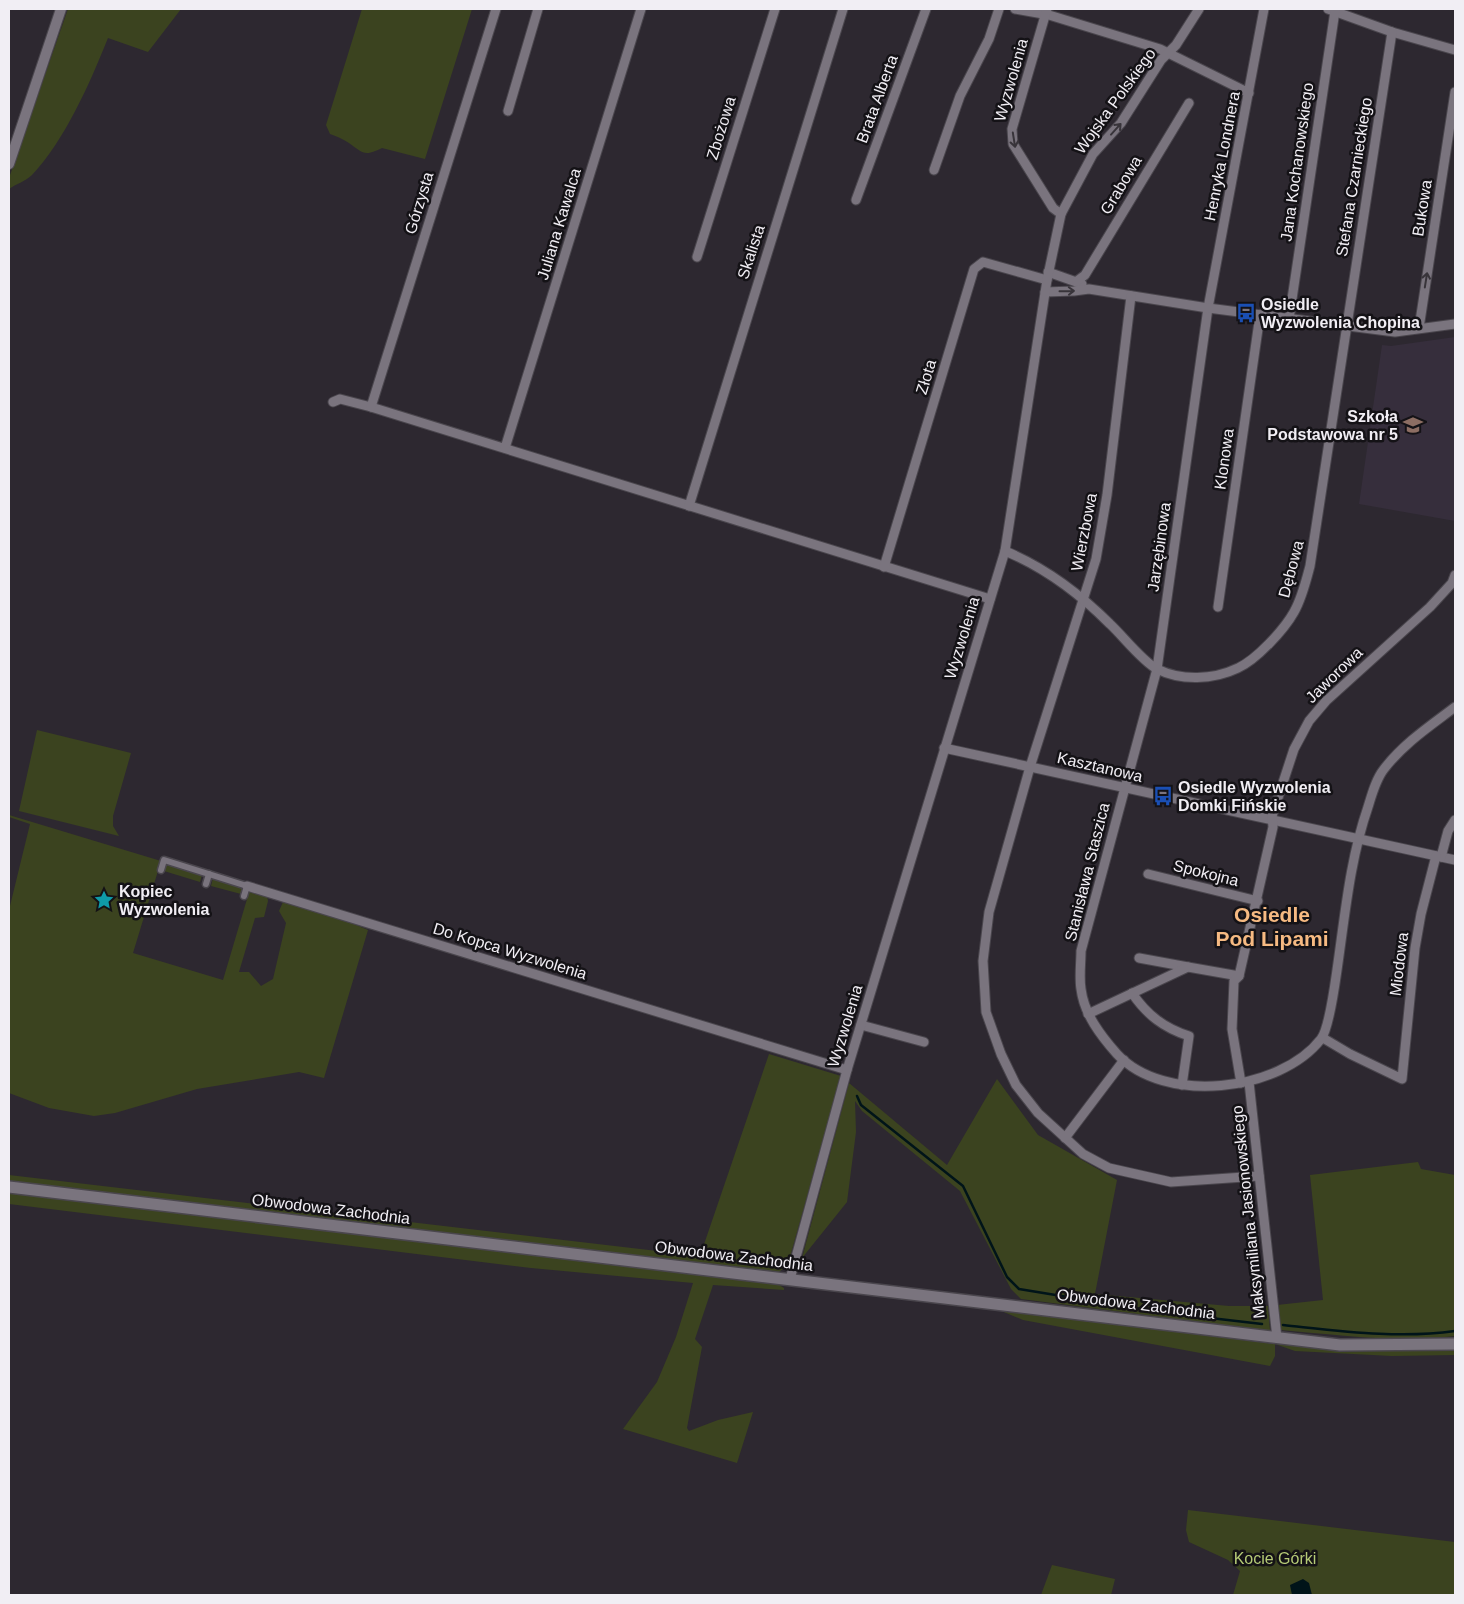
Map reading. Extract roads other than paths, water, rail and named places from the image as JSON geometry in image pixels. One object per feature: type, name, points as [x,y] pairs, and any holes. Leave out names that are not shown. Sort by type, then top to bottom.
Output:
[{"type":"main road","name":"Obwodowa Zachodnia","points":[[9,1187],[1340,1345],[1455,1344]]},
{"type":"street","points":[[9,164],[61,9]]},
{"type":"street","name":"Górzysta","points":[[371,407],[496,9]]},
{"type":"street","points":[[508,111],[538,9]]},
{"type":"street","name":"Juliana Kawalca","points":[[505,448],[642,9]]},
{"type":"street","name":"Zbożowa","points":[[697,257],[775,9]]},
{"type":"street","name":"Skalista","points":[[689,506],[843,9]]},
{"type":"street","name":"Brata Alberta","points":[[856,200],[926,9]]},
{"type":"street","points":[[934,170],[960,96],[989,39],[999,9]]},
{"type":"street","points":[[1015,9],[1046,12],[1168,52],[1249,93]]},
{"type":"street","name":"Wojska Polskiego","points":[[1061,214],[1093,154],[1121,123],[1161,60],[1176,45],[1200,9]]},
{"type":"street","name":"Henryka Londnera","points":[[1208,308],[1264,9]]},
{"type":"street","points":[[1331,10],[1392,32],[1455,50]]},
{"type":"street","name":"Jana Kochanowskiego","points":[[1289,318],[1331,10]]},
{"type":"street","name":"Wyzwolenia","points":[[790,1279],[847,1070],[1005,551],[1047,276],[1061,214],[1053,208],[1013,144],[1012,129],[1046,12]]},
{"type":"street","name":"Stefana Czarnieckiego","points":[[1346,327],[1392,32]]},
{"type":"street","name":"Bukowa","points":[[1419,328],[1455,92]]},
{"type":"street","name":"Grabowa","points":[[1077,281],[1085,275],[1189,103]]},
{"type":"street","name":"Złota","points":[[884,567],[974,269],[983,262],[1047,276]]},
{"type":"street","points":[[1047,276],[1077,281],[1089,289]]},
{"type":"street","points":[[1045,292],[1089,289],[1208,308],[1395,332],[1455,324]]},
{"type":"street","name":"Wierzbowa","points":[[1131,296],[1107,495],[1096,559],[1085,600],[1030,767],[989,912],[983,962],[986,1012],[1001,1054],[1016,1085],[1038,1113],[1083,1154],[1109,1168],[1171,1182],[1259,1176]]},
{"type":"street","name":"Jarzębinowa","points":[[1125,788],[1157,669],[1208,308]]},
{"type":"street","name":"Klonowa","points":[[1218,607],[1260,315]]},
{"type":"street","name":"Dębowa","points":[[1005,551],[1038,566],[1085,600],[1157,669],[1186,678],[1202,678],[1238,668],[1274,639],[1295,610],[1310,566],[1346,327]]},
{"type":"street","points":[[333,402],[340,399],[371,407],[990,599]]},
{"type":"street","name":"Jaworowa","points":[[1239,976],[1258,901],[1272,816],[1294,749],[1309,721],[1326,700],[1430,607],[1452,583],[1455,575]]},
{"type":"street","points":[[1323,1038],[1333,995],[1357,839],[1372,793],[1383,770],[1405,745],[1455,707]]},
{"type":"street","name":"Kasztanowa","points":[[944,748],[1455,860]]},
{"type":"street","name":"Stanisława Staszica","points":[[1125,788],[1081,951],[1081,989],[1088,1014],[1099,1032],[1124,1060],[1148,1076],[1182,1085],[1245,1082],[1295,1064],[1323,1038]]},
{"type":"street","name":"Miodowa","points":[[1323,1038],[1355,1057],[1402,1079],[1415,948],[1421,914],[1448,830],[1455,820]]},
{"type":"street","name":"Do Kopca Wyzwolenia","points":[[161,870],[164,860],[847,1070]]},
{"type":"street","points":[[206,884],[209,874]]},
{"type":"street","name":"Spokojna","points":[[1148,874],[1258,901]]},
{"type":"street","points":[[244,896],[247,886]]},
{"type":"street","points":[[1139,958],[1239,976]]},
{"type":"street","points":[[1088,1014],[1188,967]]},
{"type":"street","name":"Maksymiliana Jasionowskiego","points":[[1239,976],[1234,981],[1232,1029],[1245,1082],[1259,1176],[1277,1338]]},
{"type":"street","points":[[1132,993],[1142,1008],[1156,1020],[1170,1030],[1189,1036],[1182,1085]]},
{"type":"street","points":[[861,1025],[924,1042]]},
{"type":"street","points":[[1065,1138],[1124,1060]]},
{"type":"waterway","points":[[857,1096],[861,1105],[963,1186],[1007,1277],[1019,1289],[1159,1312],[1262,1324]]},
{"type":"waterway","points":[[1283,1325],[1348,1332],[1391,1334],[1455,1331]]},
{"type":"place","name":"Osiedle Wyzwolenia Chopina","points":[[1246,313]]},
{"type":"place","name":"Szkoła Podstawowa nr 5","points":[[1413,425]]},
{"type":"place","name":"Osiedle Wyzwolenia Domki Fińskie","points":[[1163,796]]},
{"type":"place","name":"Kopiec Wyzwolenia","points":[[104,900]]},
{"type":"district","name":"Osiedle Pod Lipami","points":[[1272,926]]},
{"type":"park label","name":"Kocie Górki","points":[[1275,1558]]}]
